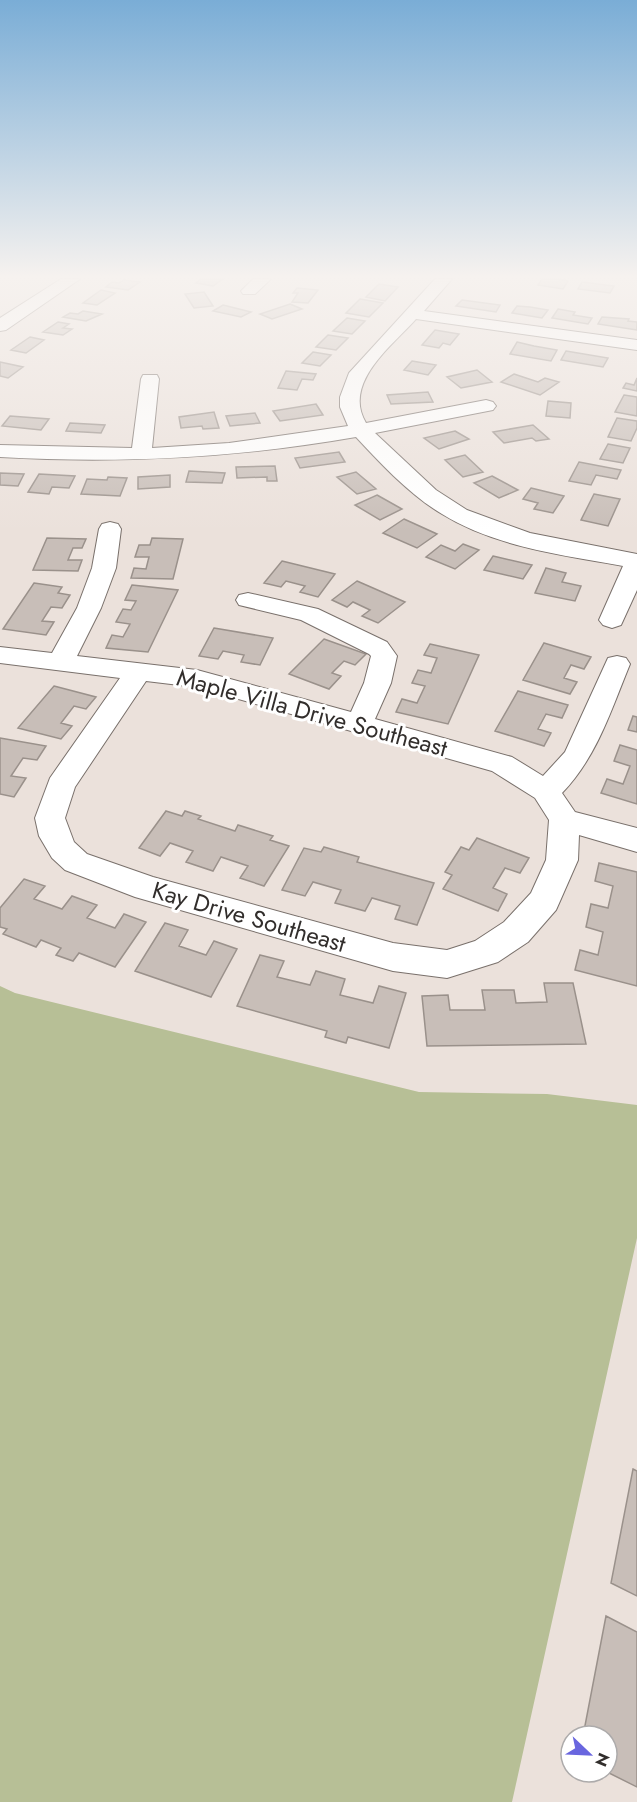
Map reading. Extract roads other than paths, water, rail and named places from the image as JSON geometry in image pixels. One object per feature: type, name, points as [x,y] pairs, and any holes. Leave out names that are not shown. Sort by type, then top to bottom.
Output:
[{"type":"street","points":[[367,363],[358,373],[352,385],[348,400],[351,415],[360,430],[425,492],[460,515],[522,538],[637,562],[612,621]]},
{"type":"street","points":[[141,455],[150,379]]},
{"type":"street","points":[[0,451],[42,454],[141,455],[205,451],[314,438],[486,406]]},
{"type":"street","points":[[60,663],[89,608],[104,568],[110,529]]},
{"type":"street","points":[[248,600],[309,614],[378,648],[384,656],[382,673],[374,695],[358,725]]},
{"type":"street","name":"Maple Villa Drive Southeast","points":[[0,655],[197,679],[502,764],[546,791],[564,820]]},
{"type":"street","points":[[546,791],[569,768],[578,754],[616,664]]},
{"type":"street","name":"Kay Drive Southeast","points":[[139,671],[61,785],[50,818],[55,836],[63,850],[76,862],[147,888],[393,957],[447,964],[486,952],[516,932],[544,901],[562,860],[564,820]]},
{"type":"street","points":[[564,820],[637,840]]}]
